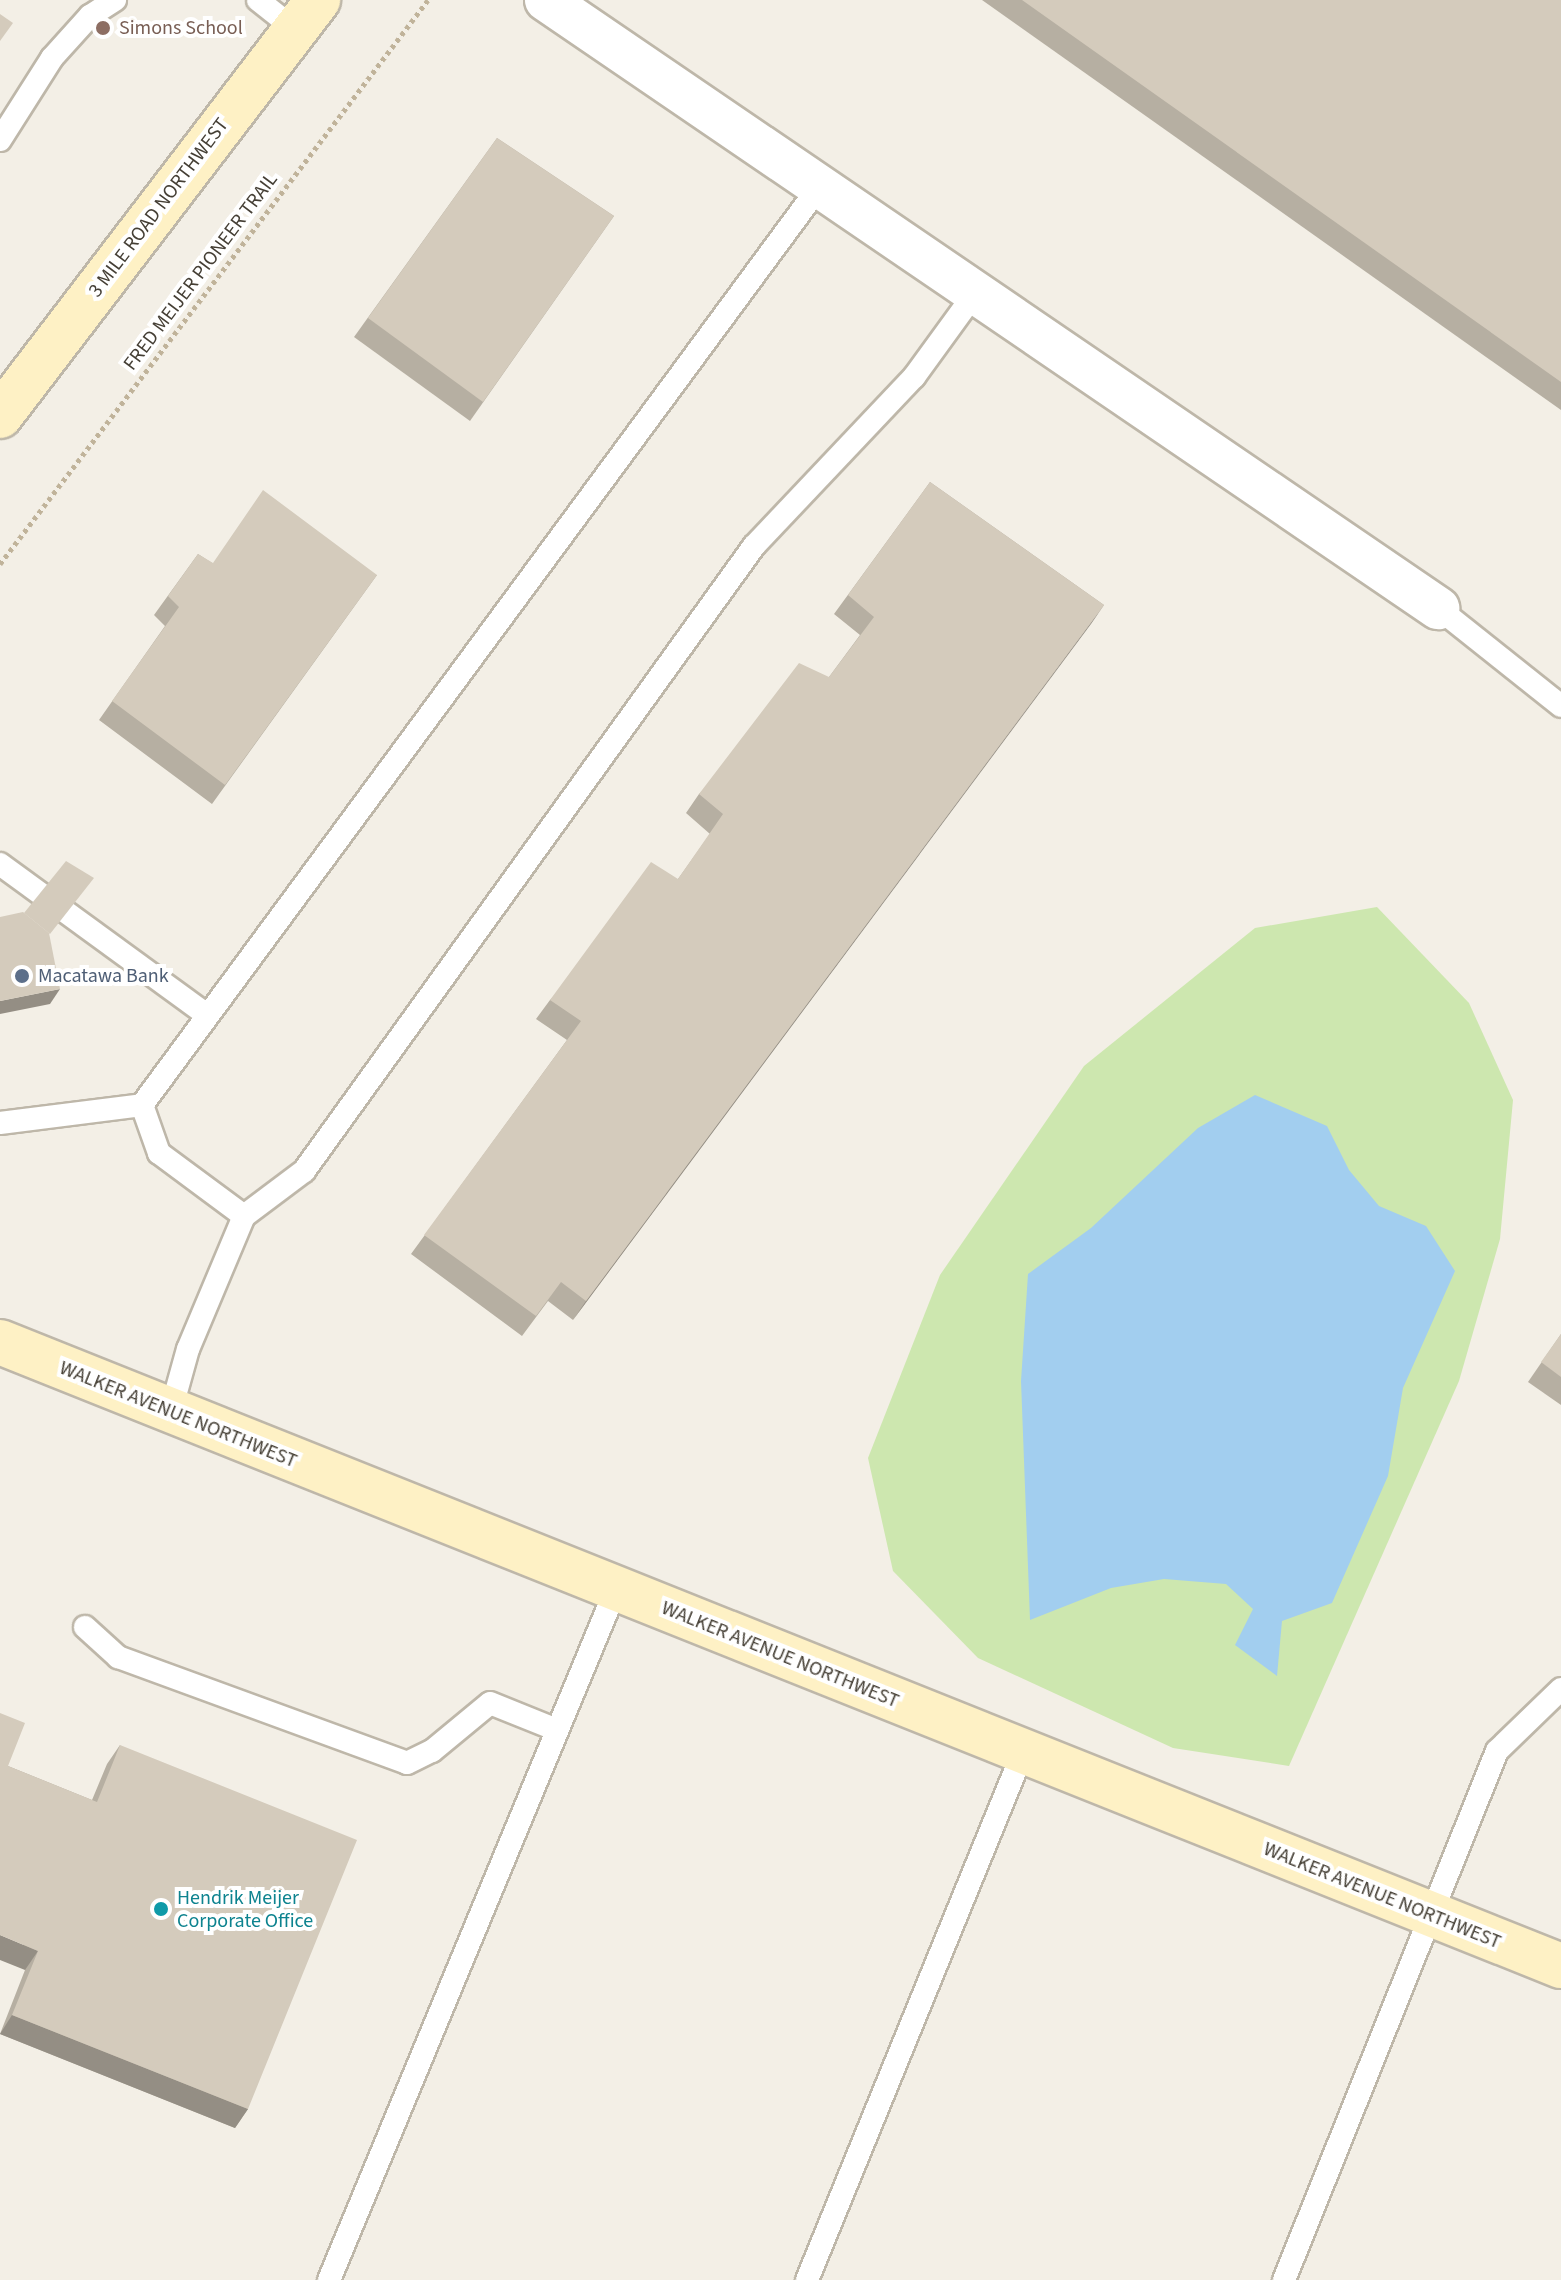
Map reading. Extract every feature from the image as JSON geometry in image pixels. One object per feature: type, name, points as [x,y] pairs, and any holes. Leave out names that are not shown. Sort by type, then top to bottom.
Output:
[{"type":"main road","name":"3 MILE ROAD NORTHWEST","points":[[0,416],[307,15]]},
{"type":"main road","name":"WALKER AVENUE NORTHWEST","points":[[0,1342],[170,1414],[1561,1966]]},
{"type":"street","points":[[546,0],[1438,608]]},
{"type":"lane","points":[[0,140],[52,58],[90,16],[115,0]]},
{"type":"lane","points":[[258,0],[307,15]]},
{"type":"lane","points":[[0,1123],[142,1105],[819,187]]},
{"type":"lane","points":[[170,1414],[188,1349],[244,1216],[304,1171],[754,546],[914,377],[975,293]]},
{"type":"lane","points":[[1438,608],[1561,706]]},
{"type":"lane","points":[[0,864],[207,1015]]},
{"type":"lane","points":[[142,1105],[159,1153],[244,1216]]},
{"type":"lane","points":[[329,2280],[616,1589]]},
{"type":"lane","points":[[85,1627],[118,1657],[407,1763],[432,1751],[490,1703],[557,1730]]},
{"type":"lane","points":[[1284,2280],[1497,1751],[1561,1689]]},
{"type":"lane","points":[[807,2280],[1023,1752]]},
{"type":"path","name":"FRED MEIJER PIONEER TRAIL","points":[[0,564],[428,0]]},
{"type":"green space","points":[[1377,907],[1469,1003],[1513,1100],[1500,1239],[1459,1381],[1289,1766],[1173,1748],[978,1658],[893,1571],[868,1458],[940,1275],[1084,1066],[1255,928]]},
{"type":"water","points":[[1255,1095],[1327,1126],[1349,1170],[1379,1206],[1426,1226],[1455,1271],[1403,1388],[1388,1476],[1332,1603],[1282,1621],[1277,1676],[1235,1645],[1253,1609],[1226,1584],[1164,1579],[1111,1588],[1030,1620],[1021,1381],[1028,1274],[1091,1228],[1198,1128]]},
{"type":"building","points":[[1022,0],[1561,0],[1561,382]]},
{"type":"building","points":[[0,14],[13,23],[0,41]]},
{"type":"building","points":[[497,138],[614,216],[483,402],[368,318]]},
{"type":"building","points":[[930,482],[1104,605],[586,1301],[561,1282],[536,1316],[424,1235],[581,1021],[550,1000],[651,862],[678,879],[723,814],[699,794],[799,663],[829,677],[874,617],[848,595]]},
{"type":"building","points":[[263,490],[377,575],[225,785],[112,701],[179,607],[168,596],[198,554],[213,563]]},
{"type":"building","points":[[66,861],[94,878],[50,934],[24,913]]},
{"type":"building","name":"Macatawa Bank","points":[[23,912],[49,933],[60,989],[0,1001],[0,917]]},
{"type":"building","points":[[1561,1334],[1561,1377],[1541,1362]]},
{"type":"building","name":"Hendrik Meijer Corporate Office","points":[[0,1713],[25,1723],[8,1766],[97,1802],[120,1745],[357,1840],[248,2109],[12,2015],[38,1951],[0,1935]]},
{"type":"place","name":"Simons School","points":[[103,28]]},
{"type":"place","name":"Macatawa Bank","points":[[22,976]]},
{"type":"place","name":"Hendrik Meijer Corporate Office","points":[[161,1909]]}]
